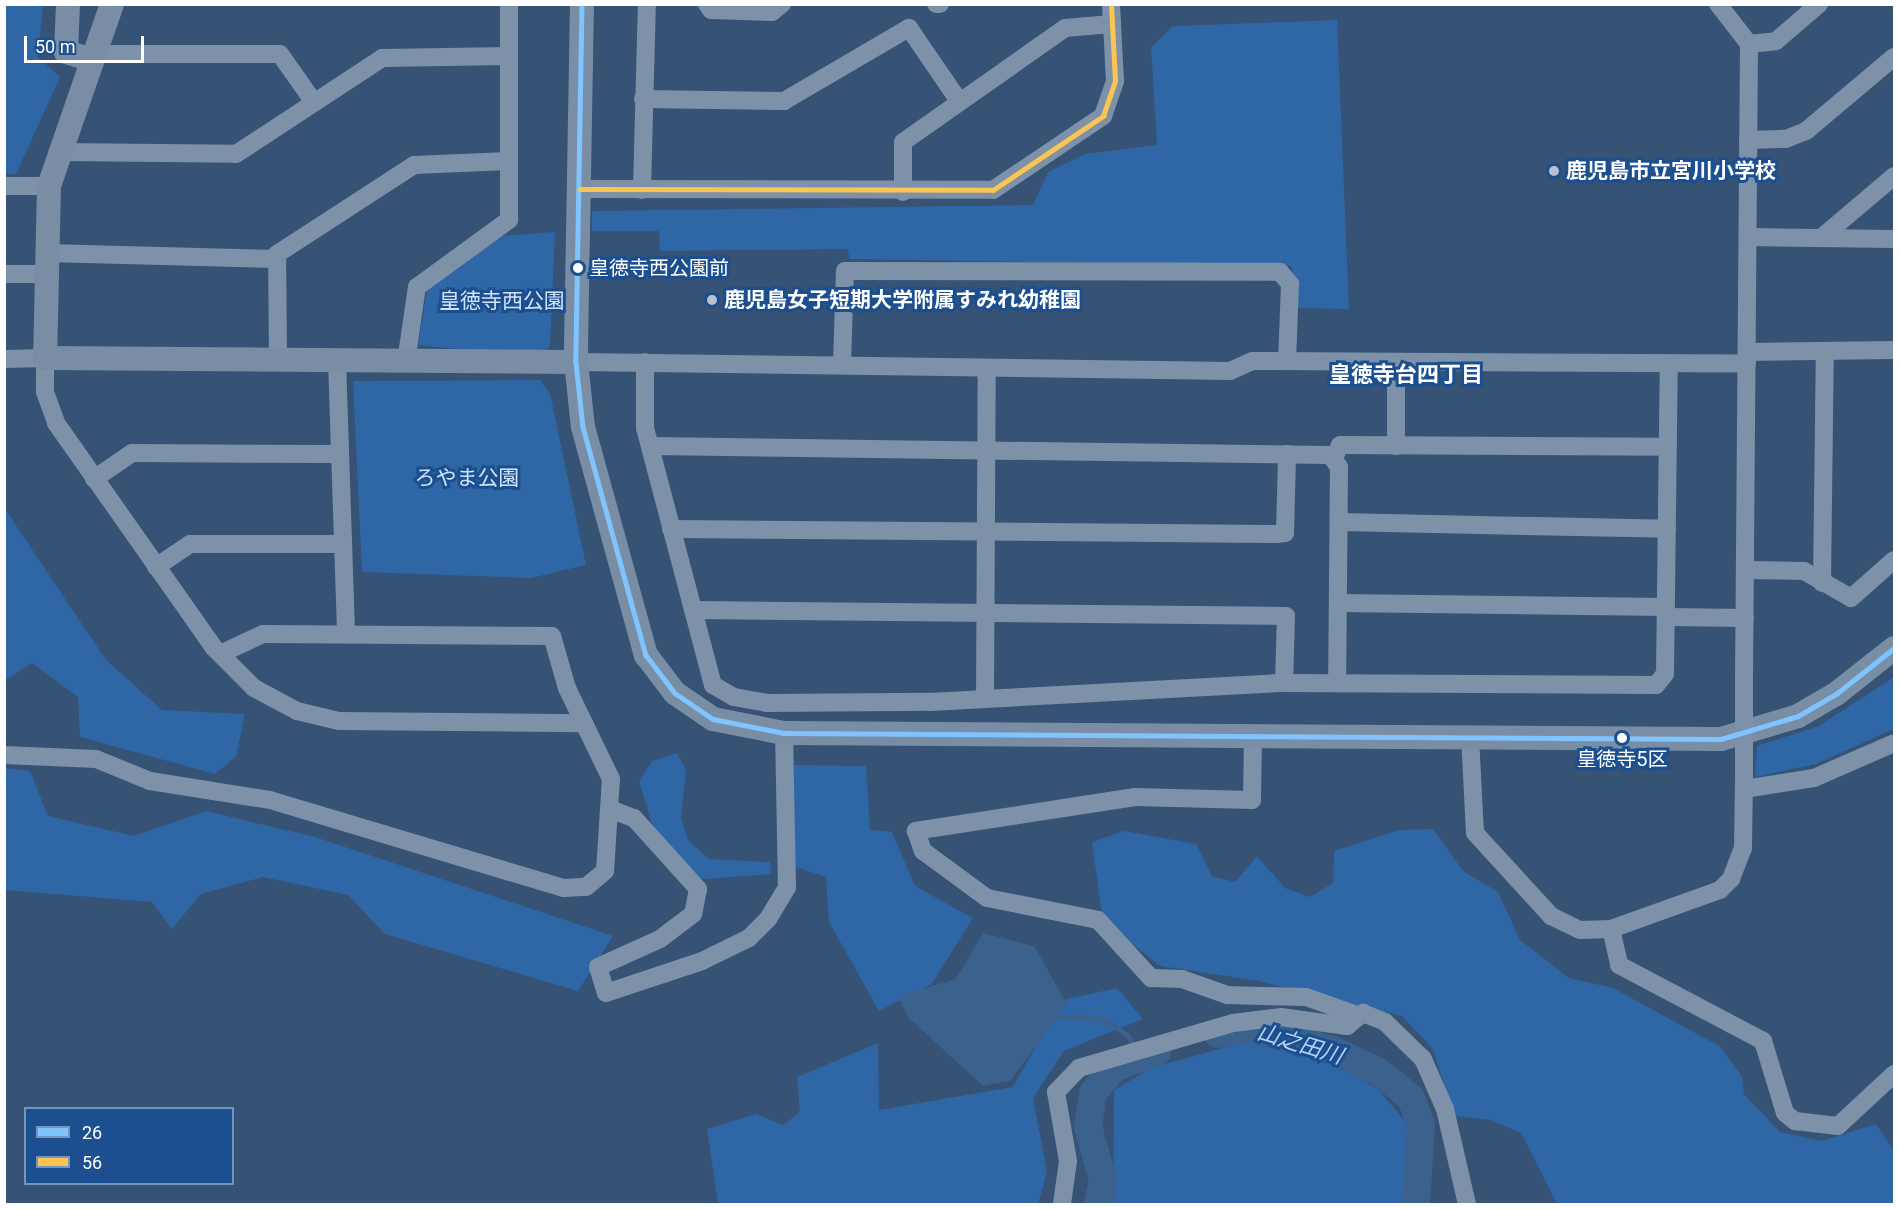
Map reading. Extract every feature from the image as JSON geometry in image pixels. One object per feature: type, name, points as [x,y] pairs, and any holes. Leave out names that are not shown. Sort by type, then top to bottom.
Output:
[{"type":"street","points":[[68,4],[66,52],[93,57],[280,54],[313,101]]},
{"type":"street","points":[[112,4],[58,152],[49,186],[45,358],[50,410],[94,479],[220,654],[254,688],[317,718],[584,723]]},
{"type":"street","points":[[406,362],[417,287],[509,220],[509,4]]},
{"type":"street","points":[[582,4],[576,362],[582,427],[646,655],[692,708],[729,726],[784,733],[1695,740],[1754,732],[1836,694],[1894,648]]},
{"type":"street","points":[[642,190],[647,4]]},
{"type":"street","points":[[707,4],[711,10],[771,12],[782,4]]},
{"type":"street","points":[[580,189],[903,192],[993,190],[1094,126],[1103,116],[1115,81],[1111,4]]},
{"type":"street","points":[[1470,738],[1471,821],[1481,842],[1551,916],[1580,930],[1611,928],[1708,898],[1731,879],[1743,848],[1749,44],[1718,4]]},
{"type":"street","points":[[1749,44],[1776,41],[1819,4]]},
{"type":"street","points":[[903,192],[903,142],[1065,28],[1112,24]]},
{"type":"street","points":[[643,99],[784,101],[909,28],[959,101]]},
{"type":"street","points":[[58,152],[236,154],[382,57],[509,56]]},
{"type":"street","points":[[1748,140],[1786,139],[1806,131],[1894,57]]},
{"type":"street","points":[[4,274],[47,264],[277,259],[404,170],[434,162],[509,161]]},
{"type":"street","points":[[1821,238],[1894,176]]},
{"type":"street","points":[[4,186],[49,186]]},
{"type":"street","points":[[1748,237],[1894,239]]},
{"type":"street","points":[[277,259],[278,360]]},
{"type":"street","points":[[842,365],[845,271],[1280,272],[1290,284],[1287,361]]},
{"type":"street","points":[[4,359],[576,362],[1230,371],[1252,361],[1669,364],[1825,351],[1894,350]]},
{"type":"street","points":[[1822,583],[1825,351]]},
{"type":"street","points":[[337,360],[346,634]]},
{"type":"street","points":[[1396,362],[1396,446]]},
{"type":"street","points":[[645,363],[650,446],[713,685],[734,698],[767,703],[985,699],[1284,683],[1656,685],[1665,674],[1669,364]]},
{"type":"street","points":[[985,699],[987,368]]},
{"type":"street","points":[[1334,458],[1340,445],[1668,447]]},
{"type":"street","points":[[650,446],[1287,454],[1334,458]]},
{"type":"street","points":[[94,479],[132,453],[340,454]]},
{"type":"street","points":[[671,529],[1285,533],[1287,454]]},
{"type":"street","points":[[1334,458],[1339,467],[1337,684]]},
{"type":"street","points":[[1339,522],[1667,529]]},
{"type":"street","points":[[156,567],[190,544],[343,544]]},
{"type":"street","points":[[1745,570],[1804,571],[1851,598],[1894,560]]},
{"type":"street","points":[[1338,603],[1666,612],[1745,618]]},
{"type":"street","points":[[693,610],[1286,616],[1284,683]]},
{"type":"street","points":[[4,755],[96,759],[150,781],[270,800],[574,889],[586,887],[606,871],[610,809],[609,767],[584,723],[552,636],[263,634],[220,654]]},
{"type":"street","points":[[610,809],[634,818],[698,889],[693,914],[660,939],[598,967],[606,993],[702,961],[749,938],[768,918],[787,887],[784,733]]},
{"type":"street","points":[[1254,736],[1252,800],[1135,797],[916,831],[923,850],[987,898],[1098,920],[1151,978],[1182,979],[1227,995],[1306,997],[1360,1016],[1385,1022],[1423,1059],[1445,1109],[1467,1204]]},
{"type":"street","points":[[1744,784],[1814,778],[1894,743]]},
{"type":"street","points":[[1611,928],[1619,964],[1763,1041],[1785,1113],[1796,1121],[1838,1126],[1894,1074]]},
{"type":"street","points":[[1062,1204],[1068,1161],[1056,1092],[1079,1068],[1233,1023],[1281,1017],[1347,1026],[1360,1016]]},
{"type":"green space","points":[[4,5],[43,5],[38,57],[60,77],[16,174],[5,174]]},
{"type":"green space","points":[[1337,20],[1349,309],[1298,308],[1291,266],[850,259],[847,249],[660,251],[659,231],[592,231],[592,211],[1033,205],[1048,172],[1085,154],[1157,145],[1151,47],[1173,26]]},
{"type":"green space","name":"皇徳寺西公園","points":[[555,232],[550,347],[533,357],[418,345],[427,290],[501,236]]},
{"type":"green space","name":"ろやま公園","points":[[540,380],[550,393],[586,565],[531,578],[362,572],[353,381]]},
{"type":"green space","points":[[5,509],[106,660],[162,710],[245,714],[236,757],[215,774],[80,737],[78,697],[32,663],[5,680]]},
{"type":"green space","points":[[1894,677],[1894,729],[1816,764],[1755,777],[1757,746],[1819,726]]},
{"type":"green space","points":[[677,753],[686,770],[681,817],[688,840],[709,859],[770,862],[771,874],[693,880],[670,855],[651,821],[639,781],[652,761]]},
{"type":"green space","points":[[794,765],[866,766],[870,830],[892,832],[915,886],[973,918],[932,984],[879,1011],[829,922],[826,877],[790,865]]},
{"type":"green space","points":[[4,768],[30,771],[48,816],[134,836],[206,811],[315,837],[613,936],[578,991],[385,934],[348,895],[263,877],[201,894],[172,929],[152,902],[5,890]]},
{"type":"green space","points":[[1433,829],[1463,871],[1498,892],[1520,940],[1569,978],[1613,988],[1721,1047],[1742,1077],[1744,1094],[1780,1132],[1822,1141],[1876,1124],[1894,1151],[1894,1204],[1557,1204],[1521,1133],[1491,1120],[1454,1116],[1433,1049],[1402,1016],[1259,981],[1160,966],[1103,921],[1092,842],[1124,831],[1196,844],[1212,876],[1235,882],[1257,856],[1285,888],[1310,897],[1333,883],[1334,851],[1399,830]]},
{"type":"green space","points":[[1117,988],[1143,1019],[1064,1051],[1033,1098],[1047,1172],[1038,1204],[718,1204],[707,1129],[756,1114],[783,1125],[800,1112],[797,1077],[878,1043],[879,1110],[1013,1087],[1062,1000]]},
{"type":"green space","points":[[1253,1040],[1330,1060],[1378,1089],[1409,1126],[1402,1204],[1113,1204],[1114,1090],[1153,1067]]},
{"type":"shaded area","points":[[983,933],[1034,946],[1067,1004],[1010,1081],[983,1086],[908,1017],[898,996],[956,979]]},
{"type":"waterway","points":[[1052,1016],[1102,1019],[1128,1035],[1134,1046]]},
{"type":"waterway","name":"山之田川","points":[[1218,1034],[1249,1028],[1333,1050],[1379,1072],[1411,1098],[1421,1125],[1416,1204]]},
{"type":"waterway","name":"山之田川","points":[[1098,1204],[1103,1181],[1088,1126],[1093,1093],[1114,1068],[1157,1052]]},
{"type":"transit line","name":"26","points":[[582,4],[576,362],[583,427],[646,655],[675,693],[713,719],[784,733],[1721,739],[1798,716],[1836,694],[1894,648]]},
{"type":"transit line","name":"56","points":[[580,189],[993,190],[1103,116],[1115,81],[1111,4]]},
{"type":"place","name":"鹿児島市立宮川小学校","points":[[1554,171]]},
{"type":"place","name":"皇徳寺西公園前","points":[[578,268]]},
{"type":"place","name":"鹿児島女子短期大学附属すみれ幼稚園","points":[[712,300]]},
{"type":"place","name":"皇徳寺5区","points":[[1622,738]]},
{"type":"district","name":"皇徳寺台四丁目","points":[[1406,375]]}]
